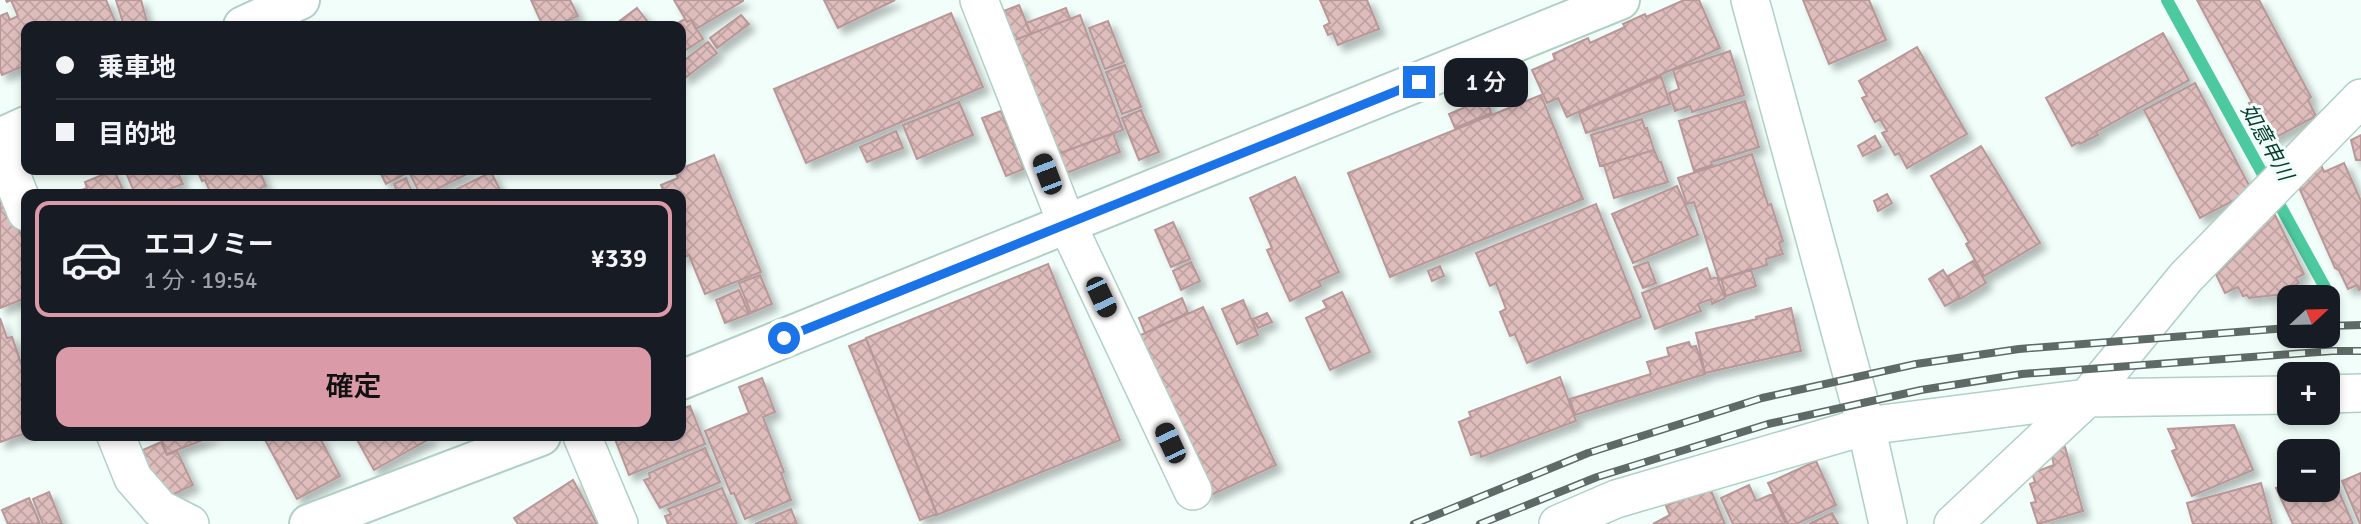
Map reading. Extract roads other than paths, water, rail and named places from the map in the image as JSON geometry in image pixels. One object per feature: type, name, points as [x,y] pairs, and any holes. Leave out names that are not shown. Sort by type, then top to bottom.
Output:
[{"type":"street","points":[[254,21],[300,0]]},
{"type":"street","points":[[979,0],[1067,224],[1193,491]]},
{"type":"street","points":[[686,378],[1620,0]]},
{"type":"street","points":[[1750,0],[1866,426],[1888,524]]},
{"type":"street","points":[[1953,524],[2087,398],[2186,277],[2361,98]]},
{"type":"street","points":[[0,138],[21,128]]},
{"type":"street","points":[[0,146],[21,199]]},
{"type":"street","points":[[2340,394],[2361,393]]},
{"type":"street","points":[[1558,524],[1616,499],[1866,426],[2087,398],[2277,395]]},
{"type":"street","points":[[118,441],[133,478],[160,509],[190,524]]},
{"type":"street","points":[[309,524],[528,441]]},
{"type":"street","points":[[584,441],[619,524]]},
{"type":"waterway","name":"如意申川","points":[[2167,0],[2324,285]]},
{"type":"railway","points":[[2340,326],[2361,325]]},
{"type":"railway","points":[[1414,524],[1588,453],[1762,398],[1916,364],[2019,349],[2277,329]]},
{"type":"railway","points":[[1480,524],[1597,477],[1768,424],[1921,390],[2022,374],[2361,351]]}]
